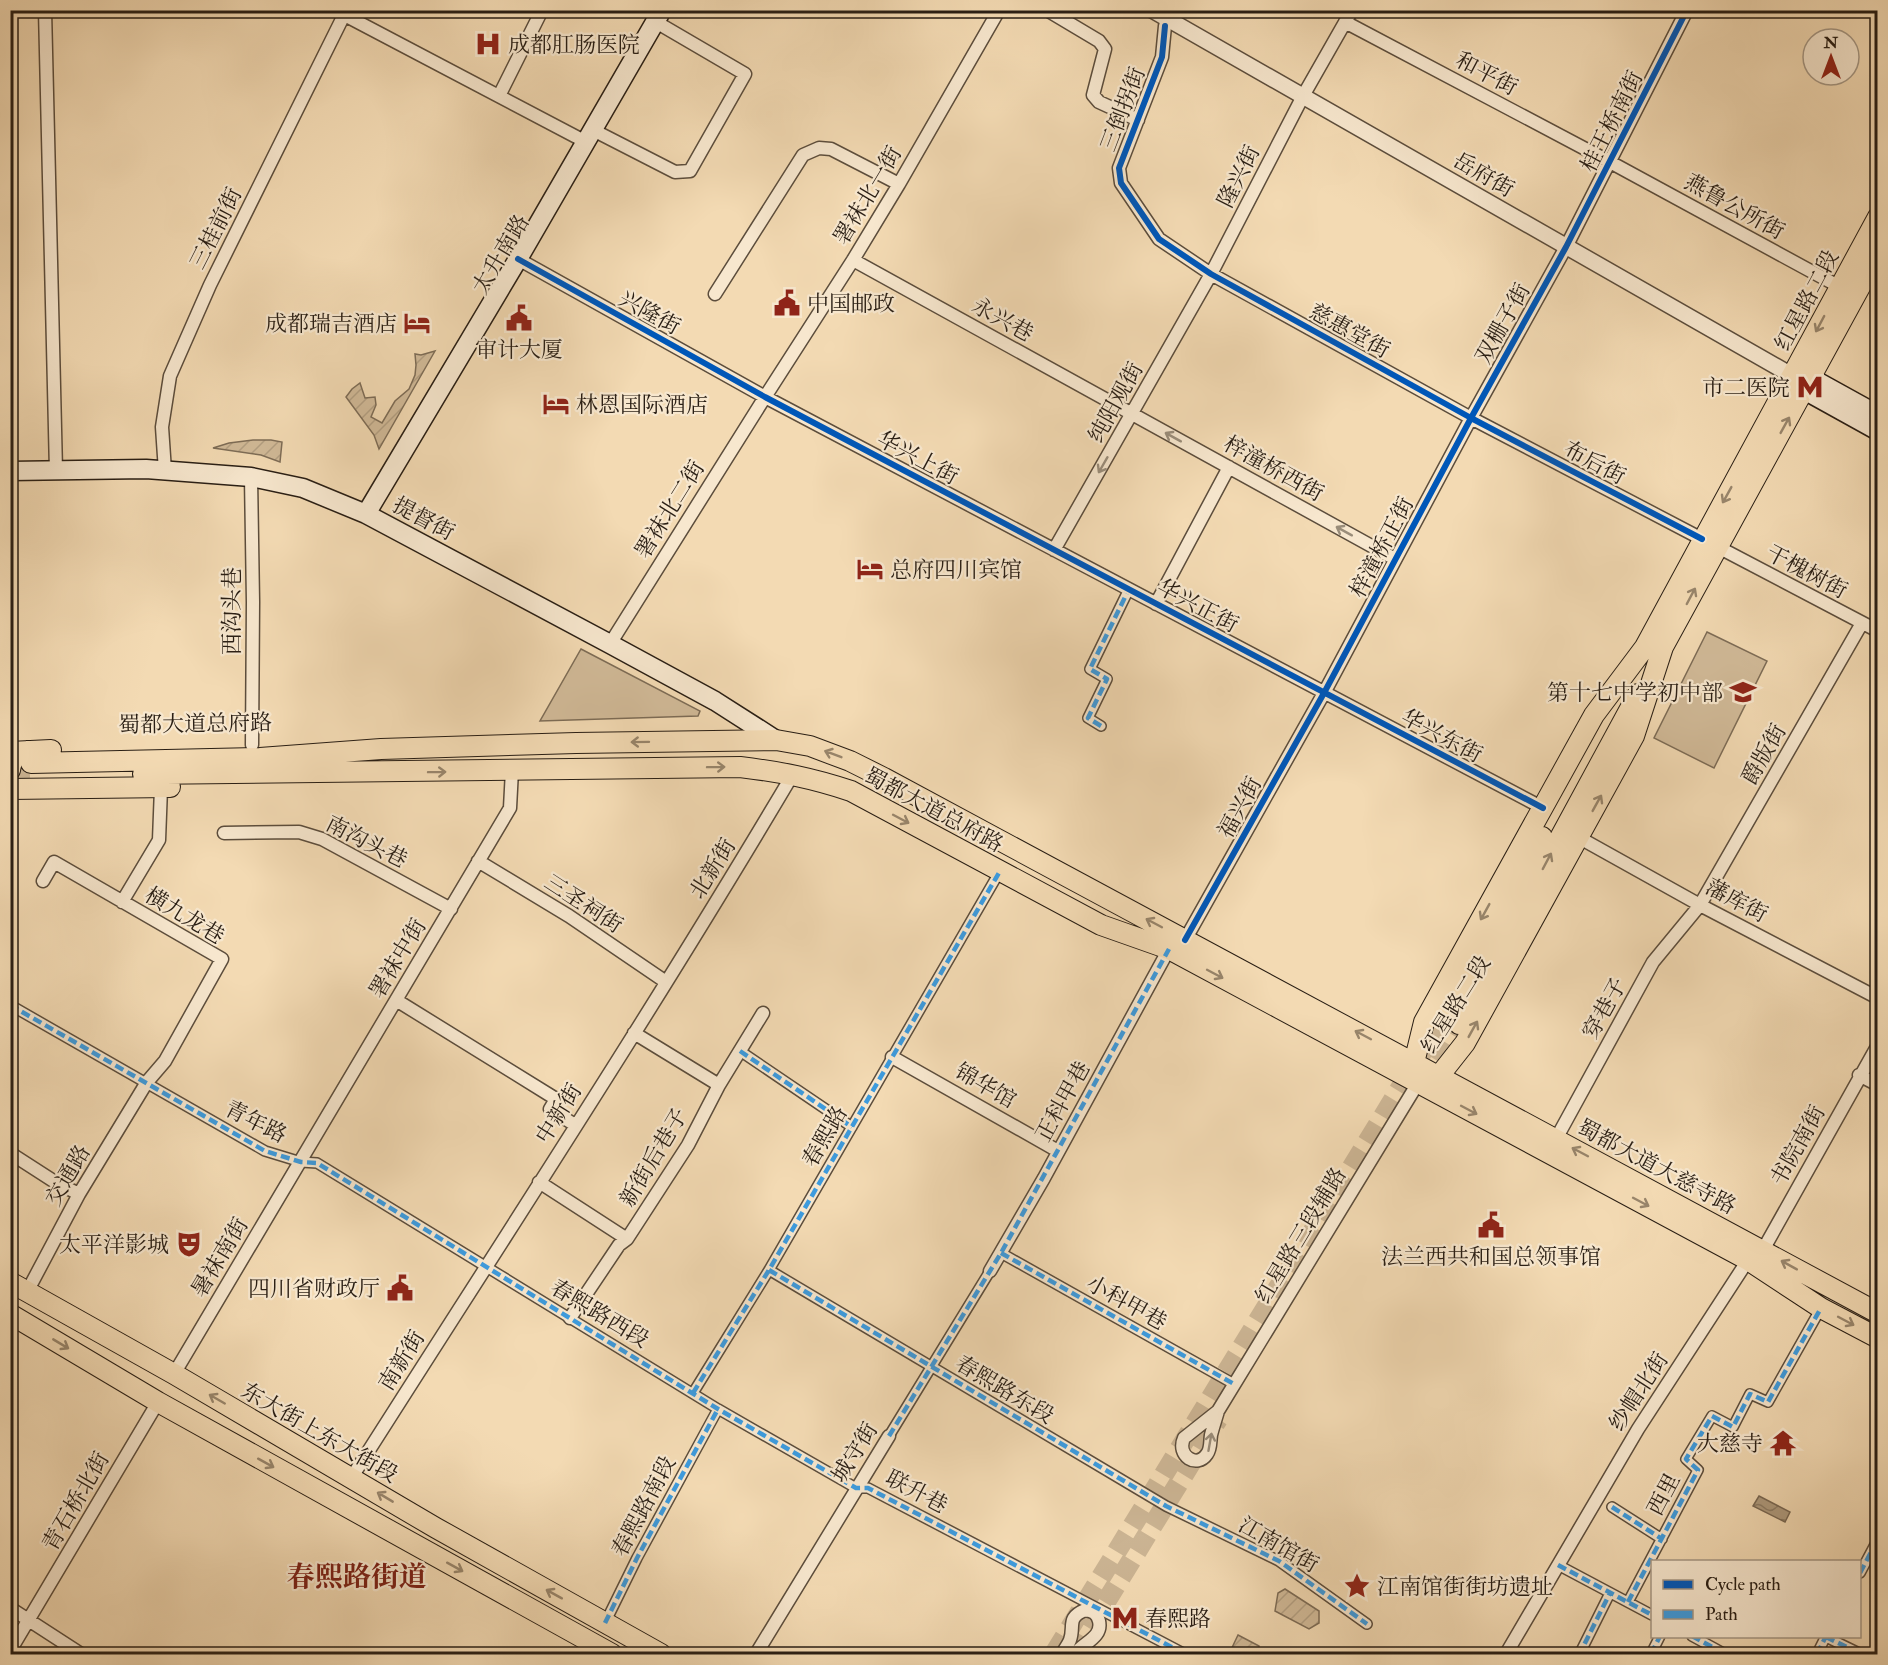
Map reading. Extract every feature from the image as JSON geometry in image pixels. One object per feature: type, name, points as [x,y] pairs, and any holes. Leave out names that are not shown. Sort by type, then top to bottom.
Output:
[{"type":"main road","name":"太升南路","points":[[366,514],[659,16]]},
{"type":"main road","name":"红星路二段","points":[[1802,382],[1840,287],[1878,217]]},
{"type":"main road","name":"红星路二段","points":[[1654,647],[1634,736],[1465,1043],[1439,1076],[1418,1083],[1414,1063],[1424,1022],[1594,715],[1654,647],[1710,543],[1878,254]]},
{"type":"main road","points":[[1802,382],[1878,415]]},
{"type":"main road","points":[[1802,382],[1878,430]]},
{"type":"main road","name":"提督街","points":[[10,471],[165,471],[251,477],[303,488],[366,514],[715,701],[776,740]]},
{"type":"main road","points":[[1452,1019],[1654,647]]},
{"type":"main road","name":"蜀都大道总府路","points":[[23,770],[260,758],[381,749],[576,742],[776,740],[810,746],[850,761],[1177,944],[1418,1083]]},
{"type":"main road","name":"蜀都大道总府路","points":[[23,770],[252,745],[381,749]]},
{"type":"main road","points":[[16,755],[23,770],[16,784],[10,771],[12,760],[16,755]]},
{"type":"main road","name":"蜀都大道总府路","points":[[23,770],[379,773],[740,767],[814,778],[851,791],[1101,925],[1177,944],[1414,1063]]},
{"type":"main road","name":"蜀都大道总府路","points":[[23,770],[161,788],[260,784],[379,773]]},
{"type":"main road","name":"蜀都大道大慈寺路","points":[[1414,1063],[1556,1139],[1755,1255],[1821,1308],[1878,1338]]},
{"type":"main road","name":"蜀都大道大慈寺路","points":[[1418,1083],[1755,1255],[1878,1313]]},
{"type":"main road","name":"东大街上东大街段","points":[[19,1287],[174,1374],[446,1534],[661,1654]]},
{"type":"main road","points":[[10,1314],[585,1648],[612,1654]]},
{"type":"street","points":[[45,10],[56,471]]},
{"type":"street","points":[[499,96],[542,10]]},
{"type":"street","name":"署袜北一街","points":[[765,397],[899,184],[999,10]]},
{"type":"street","points":[[1047,10],[1099,41],[1105,49],[1093,95],[1099,102],[1138,120]]},
{"type":"street","name":"岳府街","points":[[1152,10],[1802,382]]},
{"type":"street","name":"隆兴街","points":[[1211,274],[1303,96],[1352,10]]},
{"type":"street","name":"桂王桥南街","points":[[1566,247],[1687,10]]},
{"type":"street","points":[[340,13],[499,96],[675,172],[690,171],[745,74],[659,16]]},
{"type":"street","name":"三桂前街","points":[[165,471],[162,427],[170,376],[210,285],[340,13]]},
{"type":"street","name":"和平街","points":[[1345,22],[1610,162]]},
{"type":"street","name":"三倒拐街","points":[[1165,26],[1162,57],[1119,168],[1121,183],[1159,239],[1211,274]]},
{"type":"street","points":[[715,294],[803,154],[819,148],[831,149],[899,184]]},
{"type":"street","name":"燕鲁公所街","points":[[1610,162],[1840,287]]},
{"type":"street","name":"双栅子街","points":[[1471,418],[1566,247]]},
{"type":"street","name":"兴隆街","points":[[518,259],[765,397]]},
{"type":"street","name":"永兴巷","points":[[853,260],[1132,414]]},
{"type":"street","name":"纯阳观街","points":[[1054,550],[1211,274]]},
{"type":"street","name":"慈惠堂街","points":[[1211,274],[1471,418]]},
{"type":"street","name":"华兴上街","points":[[765,397],[1054,550]]},
{"type":"street","name":"署袜北二街","points":[[610,644],[765,397]]},
{"type":"street","name":"梓潼桥西街","points":[[1132,414],[1395,559]]},
{"type":"street","name":"布后街","points":[[1471,418],[1710,543]]},
{"type":"street","name":"梓潼桥正街","points":[[1324,693],[1471,418]]},
{"type":"street","points":[[1156,604],[1229,467]]},
{"type":"street","name":"西沟头巷","points":[[251,477],[252,745]]},
{"type":"street","name":"干槐树街","points":[[1710,543],[1878,632]]},
{"type":"street","name":"华兴正街","points":[[1054,550],[1324,693]]},
{"type":"street","points":[[1101,726],[1088,718],[1107,679],[1090,669],[1129,590]]},
{"type":"street","name":"爵版街","points":[[1700,905],[1862,623]]},
{"type":"street","name":"华兴东街","points":[[1324,693],[1543,808]]},
{"type":"street","name":"福兴街","points":[[1177,944],[1324,693]]},
{"type":"street","name":"署袜中街","points":[[301,1162],[510,808],[512,771]]},
{"type":"street","name":"北新街","points":[[666,982],[793,774]]},
{"type":"street","points":[[122,902],[159,840],[161,788]]},
{"type":"street","name":"南沟头巷","points":[[224,833],[299,832],[322,839],[451,909]]},
{"type":"street","name":"藩库街","points":[[1578,837],[1700,905],[1878,998]]},
{"type":"street","name":"三圣祠街","points":[[478,861],[569,916],[666,982]]},
{"type":"street","name":"横九龙巷","points":[[43,881],[54,862],[222,958],[165,1061],[147,1082]]},
{"type":"street","name":"春熙路","points":[[693,1393],[769,1270],[1000,871]]},
{"type":"street","name":"穿巷子","points":[[1556,1139],[1653,962],[1700,905]]},
{"type":"street","name":"正科甲巷","points":[[990,1271],[1177,944]]},
{"type":"street","name":"中新街","points":[[486,1265],[666,982]]},
{"type":"street","points":[[396,1000],[556,1099],[550,1109],[575,1125]]},
{"type":"street","name":"青年路","points":[[10,1005],[265,1151],[301,1162],[317,1163],[486,1265]]},
{"type":"street","name":"新街后巷子","points":[[570,1318],[619,1245],[627,1239],[688,1145],[719,1084],[763,1013]]},
{"type":"street","points":[[634,1033],[719,1084]]},
{"type":"street","name":"书院南街","points":[[1755,1255],[1878,1045]]},
{"type":"street","points":[[740,1051],[852,1127]]},
{"type":"street","name":"锦华馆","points":[[892,1057],[1058,1151]]},
{"type":"street","points":[[1859,1075],[1878,1085]]},
{"type":"street","name":"交通路","points":[[19,1287],[147,1082]]},
{"type":"street","name":"红星路三段辅路","points":[[1218,1411],[1418,1083]]},
{"type":"street","points":[[10,1153],[55,1182],[79,1194]]},
{"type":"street","name":"暑袜南街","points":[[174,1374],[301,1162]]},
{"type":"street","points":[[539,1182],[627,1239]]},
{"type":"street","name":"小科甲巷","points":[[1001,1253],[1234,1384]]},
{"type":"street","name":"纱帽北街","points":[[1506,1654],[1638,1429],[1755,1255]]},
{"type":"street","name":"春熙路西段","points":[[486,1265],[693,1393]]},
{"type":"street","name":"南新街","points":[[352,1477],[486,1265]]},
{"type":"street","name":"春熙路东段","points":[[769,1270],[1166,1506]]},
{"type":"street","name":"城守街","points":[[756,1654],[990,1271]]},
{"type":"street","name":"西里","points":[[1628,1602],[1698,1470],[1686,1459],[1712,1416],[1732,1427],[1750,1394],[1767,1402],[1821,1308]]},
{"type":"street","points":[[693,1393],[718,1409]]},
{"type":"street","name":"青石桥北街","points":[[10,1652],[158,1402]]},
{"type":"street","name":"联升巷","points":[[718,1409],[856,1488],[868,1488],[1185,1654]]},
{"type":"street","name":"春熙路南段","points":[[605,1623],[637,1558],[718,1409]]},
{"type":"street","name":"江南馆街","points":[[1166,1506],[1279,1561],[1367,1624]]},
{"type":"street","points":[[1612,1507],[1662,1539]]},
{"type":"street","points":[[1861,1572],[1878,1539]]},
{"type":"street","points":[[1558,1565],[1651,1614]]},
{"type":"street","points":[[1579,1654],[1610,1593]]},
{"type":"street","points":[[10,1608],[81,1654]]},
{"type":"street","points":[[1062,1654],[1070,1639],[1073,1617],[1085,1610],[1091,1611],[1097,1616],[1100,1627],[1094,1638],[1081,1646],[1075,1654]]},
{"type":"street","points":[[1651,1654],[1659,1638]]},
{"type":"street","points":[[1696,1638],[1725,1654]]},
{"type":"street","points":[[1817,1654],[1825,1638]]},
{"type":"street","points":[[1828,1638],[1861,1654]]},
{"type":"shaded area","points":[[435,351],[379,449],[374,435],[346,397],[360,383],[365,398],[375,397],[376,405],[371,417],[382,423],[395,401],[409,389],[415,375],[415,354],[421,355]]},
{"type":"shaded area","points":[[253,440],[282,442],[280,462],[261,455],[213,448],[229,443]]},
{"type":"shaded area","points":[[1707,632],[1767,661],[1714,768],[1654,738]]},
{"type":"shaded area","points":[[581,649],[700,711],[698,716],[540,721]]},
{"type":"shaded area","points":[[1285,1589],[1319,1611],[1319,1623],[1309,1629],[1275,1611],[1278,1593]]},
{"type":"shaded area","points":[[1238,1635],[1259,1646],[1259,1654],[1229,1654]]},
{"type":"water","points":[[1759,1496],[1790,1512],[1785,1522],[1753,1506]]},
{"type":"tunnel","points":[[10,777],[31,776]]},
{"type":"tunnel","points":[[1054,1654],[1445,1015]]},
{"type":"tunnel","points":[[1421,1086],[1459,1024]]},
{"type":"tunnel","points":[[1074,1654],[1218,1419]]},
{"type":"marked path","points":[[1101,726],[1088,718],[1107,679],[1090,669],[1129,589]]},
{"type":"marked path","points":[[693,1393],[769,1270],[1000,871]]},
{"type":"marked path","points":[[889,1436],[1001,1253],[1169,949]]},
{"type":"marked path","points":[[10,1005],[265,1151],[301,1162],[317,1163],[718,1409],[856,1488],[868,1488],[1185,1654]]},
{"type":"marked path","points":[[740,1051],[852,1127]]},
{"type":"marked path","points":[[1001,1253],[1234,1384]]},
{"type":"marked path","points":[[769,1270],[1166,1506],[1279,1561],[1367,1624]]},
{"type":"marked path","points":[[1628,1602],[1698,1470],[1686,1459],[1712,1416],[1733,1427],[1750,1394],[1768,1402],[1821,1308]]},
{"type":"marked path","points":[[605,1623],[637,1558],[718,1409]]},
{"type":"marked path","points":[[1612,1507],[1662,1539]]},
{"type":"marked path","points":[[1861,1571],[1878,1539]]},
{"type":"marked path","points":[[1558,1565],[1651,1614]]},
{"type":"marked path","points":[[1577,1654],[1580,1653],[1610,1593]]},
{"type":"marked path","points":[[1651,1654],[1659,1638]]},
{"type":"marked path","points":[[1696,1638],[1725,1654]]},
{"type":"marked path","points":[[1817,1654],[1825,1638]]},
{"type":"marked path","points":[[1828,1638],[1861,1654]]},
{"type":"cycle path","points":[[1185,940],[1324,693],[1471,418],[1566,247],[1687,10]]},
{"type":"cycle path","points":[[1165,26],[1162,57],[1119,168],[1121,183],[1159,239],[1211,274],[1471,418],[1702,539]]},
{"type":"cycle path","points":[[518,259],[765,397],[1543,808]]},
{"type":"place","name":"成都肛肠医院","points":[[488,44]]},
{"type":"place","name":"中国邮政","points":[[787,303]]},
{"type":"place","name":"审计大厦","points":[[519,318]]},
{"type":"place","name":"成都瑞吉酒店","points":[[417,323]]},
{"type":"place","name":"市二医院","points":[[1810,387]]},
{"type":"place","name":"林恩国际酒店","points":[[556,404]]},
{"type":"place","name":"总府四川宾馆","points":[[870,569]]},
{"type":"place","name":"第十七中学初中部","points":[[1743,692]]},
{"type":"place","name":"法兰西共和国总领事馆","points":[[1491,1225]]},
{"type":"place","name":"太平洋影城","points":[[189,1244]]},
{"type":"place","name":"四川省财政厅","points":[[400,1288]]},
{"type":"place","name":"大慈寺","points":[[1783,1443]]},
{"type":"place","name":"江南馆街街坊遗址","points":[[1357,1586]]},
{"type":"place","name":"春熙路","points":[[1125,1618]]},
{"type":"district","name":"春熙路街道","points":[[357,1576]]}]
